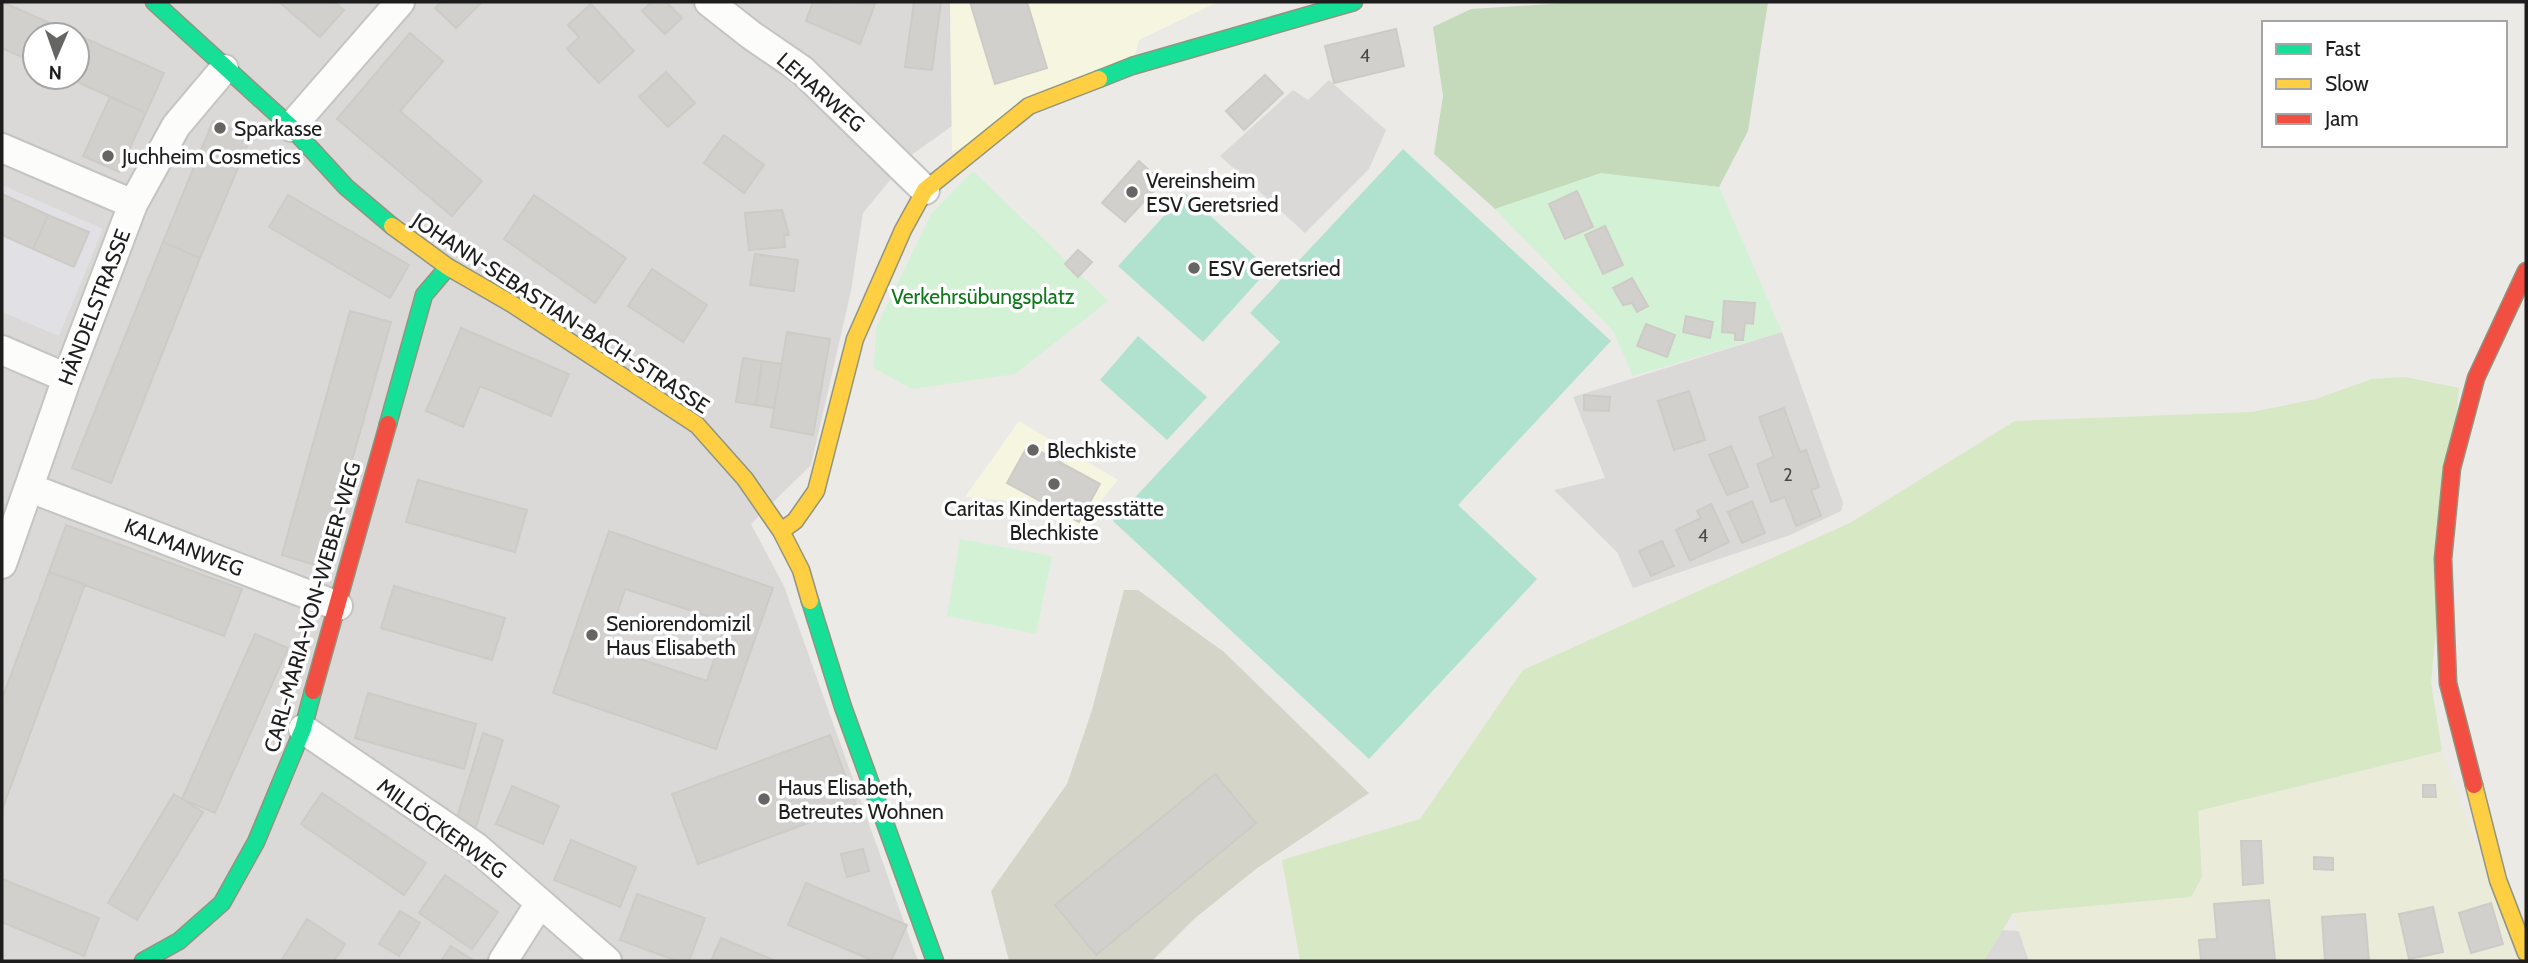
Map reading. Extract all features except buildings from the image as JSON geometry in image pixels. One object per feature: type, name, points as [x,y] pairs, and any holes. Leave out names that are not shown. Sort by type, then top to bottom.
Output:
[{"type":"street","name":"JOHANN-SEBASTIAN-BACH-STRASSE","points":[[154,2],[291,127],[357,196],[387,223],[448,267],[557,332],[697,425],[745,480],[782,531],[801,570],[844,707],[935,961]]},
{"type":"street","points":[[291,127],[400,2]]},
{"type":"street","name":"LEHARWEG","points":[[709,2],[802,70],[925,190]]},
{"type":"street","points":[[782,531],[795,521],[816,491],[855,339],[903,230],[925,190],[1029,106],[1132,66],[1354,2]]},
{"type":"street","name":"HÄNDELSTRASSE","points":[[2,564],[67,377],[133,204],[176,126],[225,69]]},
{"type":"street","points":[[2,148],[133,204]]},
{"type":"street","name":"CARL-MARIA-VON-WEBER-WEG","points":[[144,961],[179,941],[222,903],[256,842],[303,729],[424,295],[448,267]]},
{"type":"street","points":[[2526,271],[2476,378],[2452,468],[2443,559],[2448,683],[2498,880],[2526,953]]},
{"type":"street","points":[[2,350],[67,377]]},
{"type":"street","name":"KALMANWEG","points":[[30,488],[338,606]]},
{"type":"street","name":"MILLÖCKERWEG","points":[[303,729],[476,847],[607,961]]},
{"type":"street","points":[[503,961],[541,904]]},
{"type":"shaded area","points":[[2,2],[950,2],[952,126],[910,156],[863,213],[851,291],[811,465],[751,524],[784,586],[918,961],[2,961]]},
{"type":"shaded area","points":[[950,2],[1218,2],[1139,40],[1132,66],[952,152]]},
{"type":"shaded area","points":[[1329,80],[1386,130],[1369,169],[1305,233],[1220,156],[1293,90],[1308,100]]},
{"type":"shaded area","points":[[2,185],[103,229],[59,336],[2,312],[2,235],[74,266],[89,232],[2,194]]},
{"type":"shaded area","points":[[1782,332],[1843,503],[1841,511],[1790,535],[1633,588],[1617,552],[1554,490],[1605,478],[1573,397]]},
{"type":"shaded area","name":"Blechkiste","points":[[1019,421],[1118,480],[1079,528],[1001,500],[965,497]]},
{"type":"shaded area","points":[[1124,590],[1138,590],[1224,652],[1369,793],[1256,869],[1194,919],[1152,961],[1009,961],[991,891],[1067,784],[1092,710]]},
{"type":"shaded area","points":[[2442,751],[2518,961],[2029,961],[2013,913],[2191,897],[2202,877],[2198,811]]},
{"type":"shaded area","points":[[1997,930],[2019,931],[2029,961],[1979,961]]},
{"type":"green space","points":[[1581,2],[1768,2],[1748,131],[1719,187],[1599,174],[1495,209],[1434,154],[1443,96],[1433,27],[1471,9]]},
{"type":"green space","points":[[1403,149],[1611,341],[1458,505],[1537,579],[1369,759],[1113,521],[1280,342],[1250,313]]},
{"type":"green space","name":"Verkehrsübungsplatz","points":[[973,171],[1108,301],[1015,374],[912,389],[874,368],[876,328],[931,214]]},
{"type":"green space","points":[[1601,173],[1719,187],[1782,332],[1633,376],[1613,331],[1495,209]]},
{"type":"green space","name":"ESV Geretsried","points":[[1185,193],[1269,269],[1203,342],[1118,266]]},
{"type":"green space","points":[[1138,336],[1207,397],[1167,440],[1100,380]]},
{"type":"green space","points":[[2405,377],[2459,388],[2431,683],[2442,751],[2198,811],[2202,877],[2191,897],[2013,913],[1984,961],[1300,961],[1282,860],[1420,819],[1523,670],[1850,523],[2015,421],[2252,412],[2316,399],[2372,379]]},
{"type":"green space","points":[[960,539],[1052,556],[1036,634],[947,616]]},
{"type":"traffic: fast","points":[[154,2],[291,127],[346,187],[392,226]]},
{"type":"traffic: fast","points":[[1099,79],[1132,66],[1354,2]]},
{"type":"traffic: fast","points":[[388,424],[424,295],[448,267]]},
{"type":"traffic: fast","points":[[810,601],[843,707],[935,961]]},
{"type":"traffic: fast","points":[[143,961],[179,941],[222,903],[256,842],[303,729],[313,691]]},
{"type":"traffic: slow","points":[[781,531],[795,521],[816,491],[855,339],[903,230],[925,190],[1029,106],[1099,79]]},
{"type":"traffic: slow","points":[[392,226],[448,267],[512,304],[697,425],[745,479],[781,531],[801,570],[810,601]]},
{"type":"traffic: slow","points":[[2474,785],[2498,880],[2526,953]]},
{"type":"traffic: jam","points":[[2474,785],[2448,683],[2443,559],[2452,468],[2476,378],[2526,271]]},
{"type":"traffic: jam","points":[[313,691],[388,424]]},
{"type":"place","name":"Sparkasse","points":[[220,128]]},
{"type":"place","name":"Juchheim Cosmetics","points":[[108,156]]},
{"type":"place","name":"Vereinsheim ESV Geretsried","points":[[1132,192]]},
{"type":"place","name":"ESV Geretsried","points":[[1194,268]]},
{"type":"place","name":"Blechkiste","points":[[1033,450]]},
{"type":"place","name":"Caritas Kindertagesstätte Blechkiste","points":[[1054,484]]},
{"type":"place","name":"Seniorendomizil Haus Elisabeth","points":[[592,635]]},
{"type":"place","name":"Haus Elisabeth, Betreutes Wohnen","points":[[764,799]]}]
